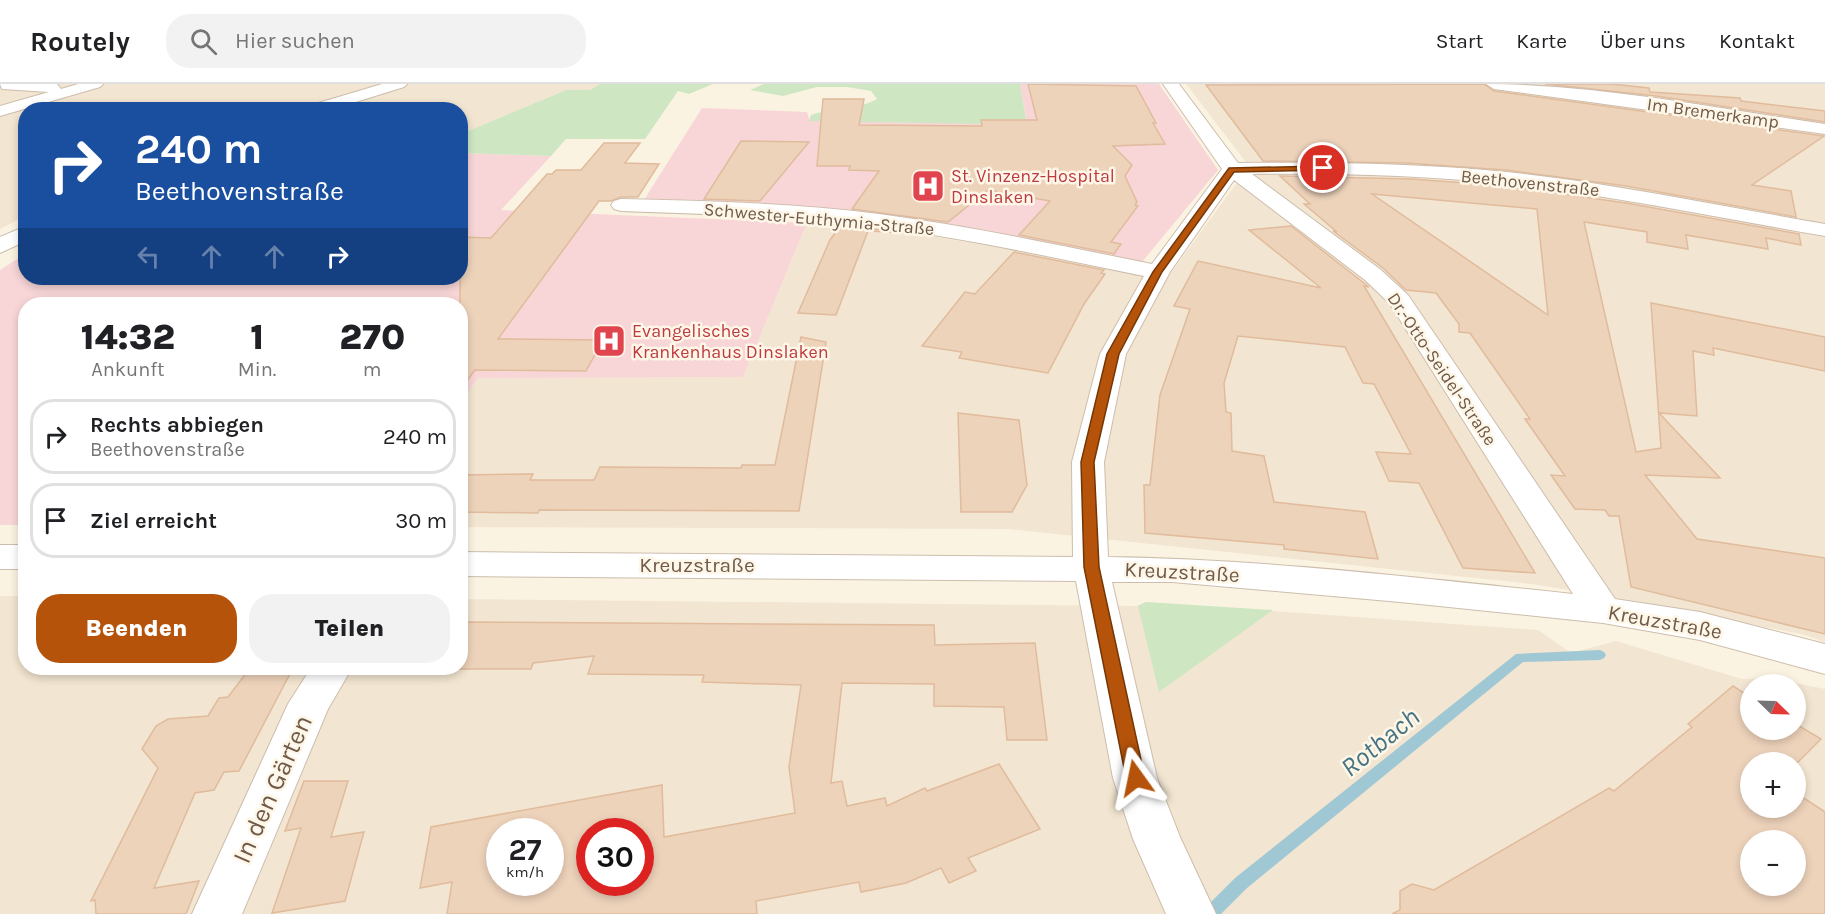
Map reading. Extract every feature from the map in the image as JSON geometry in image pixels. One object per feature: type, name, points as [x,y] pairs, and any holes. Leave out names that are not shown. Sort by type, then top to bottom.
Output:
[{"type":"street","points":[[2,84],[74,90]]},
{"type":"street","points":[[32,102],[95,84]]},
{"type":"street","points":[[338,102],[399,84]]},
{"type":"street","name":"Dr.-Otto-Seidel-Straße","points":[[1171,84],[1232,169],[1373,275],[1399,300],[1603,610]]},
{"type":"street","name":"Im Bremerkamp","points":[[1494,84],[1596,96],[1825,129]]},
{"type":"street","points":[[0,111],[18,106]]},
{"type":"street","points":[[1191,914],[1157,839],[1136,778],[1091,567],[1088,462],[1113,354],[1158,272],[1232,169]]},
{"type":"street","name":"Beethovenstraße","points":[[1232,169],[1415,171],[1543,182],[1680,203],[1825,230]]},
{"type":"street","name":"Schwester-Euthymia-Straße","points":[[621,205],[702,207],[819,215],[914,225],[1158,272]]},
{"type":"street","points":[[0,246],[18,236]]},
{"type":"street","points":[[0,556],[18,557]]},
{"type":"street","name":"Kreuzstraße","points":[[468,564],[1091,567],[1172,570],[1378,587],[1603,610],[1700,626],[1825,659]]},
{"type":"street","name":"In den Gärten","points":[[218,914],[309,704],[328,675]]},
{"type":"shaded area","points":[[0,84],[600,84],[591,90],[566,90],[468,131],[468,102],[18,102],[18,220],[0,229]]},
{"type":"shaded area","name":"St. Vinzenz-Hospital Dinslaken","points":[[1020,84],[1159,84],[1218,170],[1142,262],[904,219],[642,203],[702,108],[807,112],[810,121],[1027,124]]},
{"type":"shaded area","points":[[1186,84],[1825,84],[1825,642],[1805,635],[1641,602],[1532,584],[1008,529],[468,527],[468,393],[478,378],[743,377],[807,223],[908,232],[1168,277],[1249,166]]},
{"type":"shaded area","name":"Evangelisches Krankenhaus Dinslaken","points":[[468,153],[551,156],[501,210],[807,223],[743,377],[478,378],[468,393],[468,297],[18,297],[18,525],[0,525],[0,270],[18,258],[18,285],[468,285]]},
{"type":"shaded area","points":[[0,596],[18,596],[18,675],[468,675],[468,599],[1137,606],[1146,602],[1538,630],[1571,653],[1616,641],[1740,678],[1740,740],[1806,740],[1806,685],[1825,689],[1825,914],[0,914]]},
{"type":"green space","points":[[600,84],[713,84],[689,94],[678,91],[645,139],[566,139],[551,156],[468,153],[468,131],[566,90],[590,90]]},
{"type":"green space","points":[[764,84],[1020,84],[1027,125],[809,121],[811,115],[853,107],[877,99],[871,91],[847,87],[817,87],[783,96],[750,90]]},
{"type":"green space","points":[[1146,602],[1273,610],[1159,692],[1138,606]]},
{"type":"building","points":[[1028,84],[1136,86],[1156,123],[1153,123],[1165,144],[1113,146],[1132,165],[1125,176],[1137,202],[1135,205],[1138,206],[1111,242],[1121,244],[1114,254],[1019,235],[1050,201],[988,190],[948,222],[852,209],[879,171],[849,170],[850,166],[817,166],[823,99],[864,99],[859,125],[982,126],[981,120],[1037,120]]},
{"type":"building","points":[[1484,84],[1494,91],[1824,136],[1752,185],[1791,191],[1796,217],[1626,186],[1506,170],[1406,163],[1263,161],[1206,85]]},
{"type":"building","points":[[1545,84],[1611,84],[1649,88],[1650,92],[1740,98],[1741,101],[1825,111],[1825,122],[1656,96]]},
{"type":"building","points":[[741,141],[809,142],[760,201],[704,199]]},
{"type":"building","points":[[604,143],[640,143],[625,163],[659,164],[638,197],[599,201],[498,339],[603,340],[586,371],[475,370],[468,379],[468,297],[460,297],[460,285],[468,285],[468,237],[491,238],[547,174],[552,174],[556,170],[581,170]]},
{"type":"building","points":[[1280,176],[1411,179],[1506,186],[1626,203],[1799,234],[1801,245],[1766,238],[1768,249],[1686,235],[1688,249],[1647,242],[1647,232],[1584,222],[1636,452],[1661,448],[1651,303],[1825,337],[1825,371],[1713,348],[1714,355],[1693,351],[1697,416],[1659,413],[1720,478],[1645,475],[1697,539],[1825,558],[1825,634],[1631,587],[1619,516],[1609,516],[1605,510],[1575,509],[1551,475],[1565,476],[1525,419],[1530,419],[1470,333],[1459,332],[1459,324],[1436,293],[1406,290],[1383,268],[1333,231],[1337,232],[1304,204],[1310,204]],"holes":[[[1372,194],[1537,209],[1548,315]]]},
{"type":"building","points":[[841,225],[908,233],[868,231],[836,315],[798,313],[830,240]]},
{"type":"building","points":[[1291,226],[1369,287],[1364,286],[1535,573],[1463,568],[1419,483],[1389,481],[1376,452],[1411,454],[1374,384],[1363,383],[1345,347],[1238,336],[1224,383],[1226,412],[1231,413],[1232,451],[1264,456],[1274,502],[1365,512],[1378,559],[1284,549],[1284,545],[1145,533],[1144,485],[1150,485],[1160,395],[1190,309],[1174,306],[1198,261],[1321,288],[1249,230]]},
{"type":"building","points":[[1014,252],[1104,270],[1101,273],[1105,274],[1084,304],[1048,373],[959,358],[962,352],[922,346],[965,292],[975,294]]},
{"type":"building","points":[[801,337],[826,342],[799,511],[539,510],[538,513],[468,512],[468,475],[533,474],[530,480],[594,480],[600,467],[741,468],[742,465],[775,465]]},
{"type":"building","points":[[958,413],[1019,420],[1027,485],[1012,512],[961,512]]},
{"type":"building","points":[[468,622],[934,625],[935,645],[1035,643],[1047,740],[1007,740],[1004,707],[934,706],[934,684],[842,683],[831,783],[842,781],[847,806],[885,798],[887,806],[925,788],[927,791],[999,764],[1040,829],[968,858],[976,871],[949,883],[941,868],[906,883],[861,892],[859,882],[756,901],[757,914],[447,914],[452,882],[420,888],[431,827],[662,785],[664,837],[795,813],[789,767],[801,685],[702,682],[704,675],[588,674],[594,656],[533,663],[531,669],[468,669]]},
{"type":"building","points":[[245,675],[289,675],[239,771],[224,772],[214,790],[195,793],[154,888],[199,881],[186,914],[96,914],[95,900],[91,901],[158,768],[142,749],[156,726],[168,719],[208,716],[219,698],[228,697]]},
{"type":"building","points":[[1733,686],[1740,691],[1740,740],[1806,740],[1806,730],[1821,739],[1806,754],[1806,752],[1740,752],[1740,818],[1806,818],[1806,800],[1825,812],[1825,914],[1392,914],[1400,910],[1400,891],[1412,884],[1434,890],[1609,788],[1614,791],[1692,727],[1688,724]]},
{"type":"building","points":[[304,781],[348,781],[331,837],[364,832],[345,901],[272,913],[301,828],[285,831]]},
{"type":"waterway","name":"Rotbach","points":[[1210,914],[1241,883],[1520,657],[1600,655]]},
{"type":"place","name":"St. Vinzenz-Hospital Dinslaken","points":[[928,186]]},
{"type":"place","name":"Evangelisches Krankenhaus Dinslaken","points":[[609,341]]},
{"type":"route","points":[[1136,778],[1091,567],[1088,462],[1113,354],[1158,272],[1232,169],[1323,168]]}]
